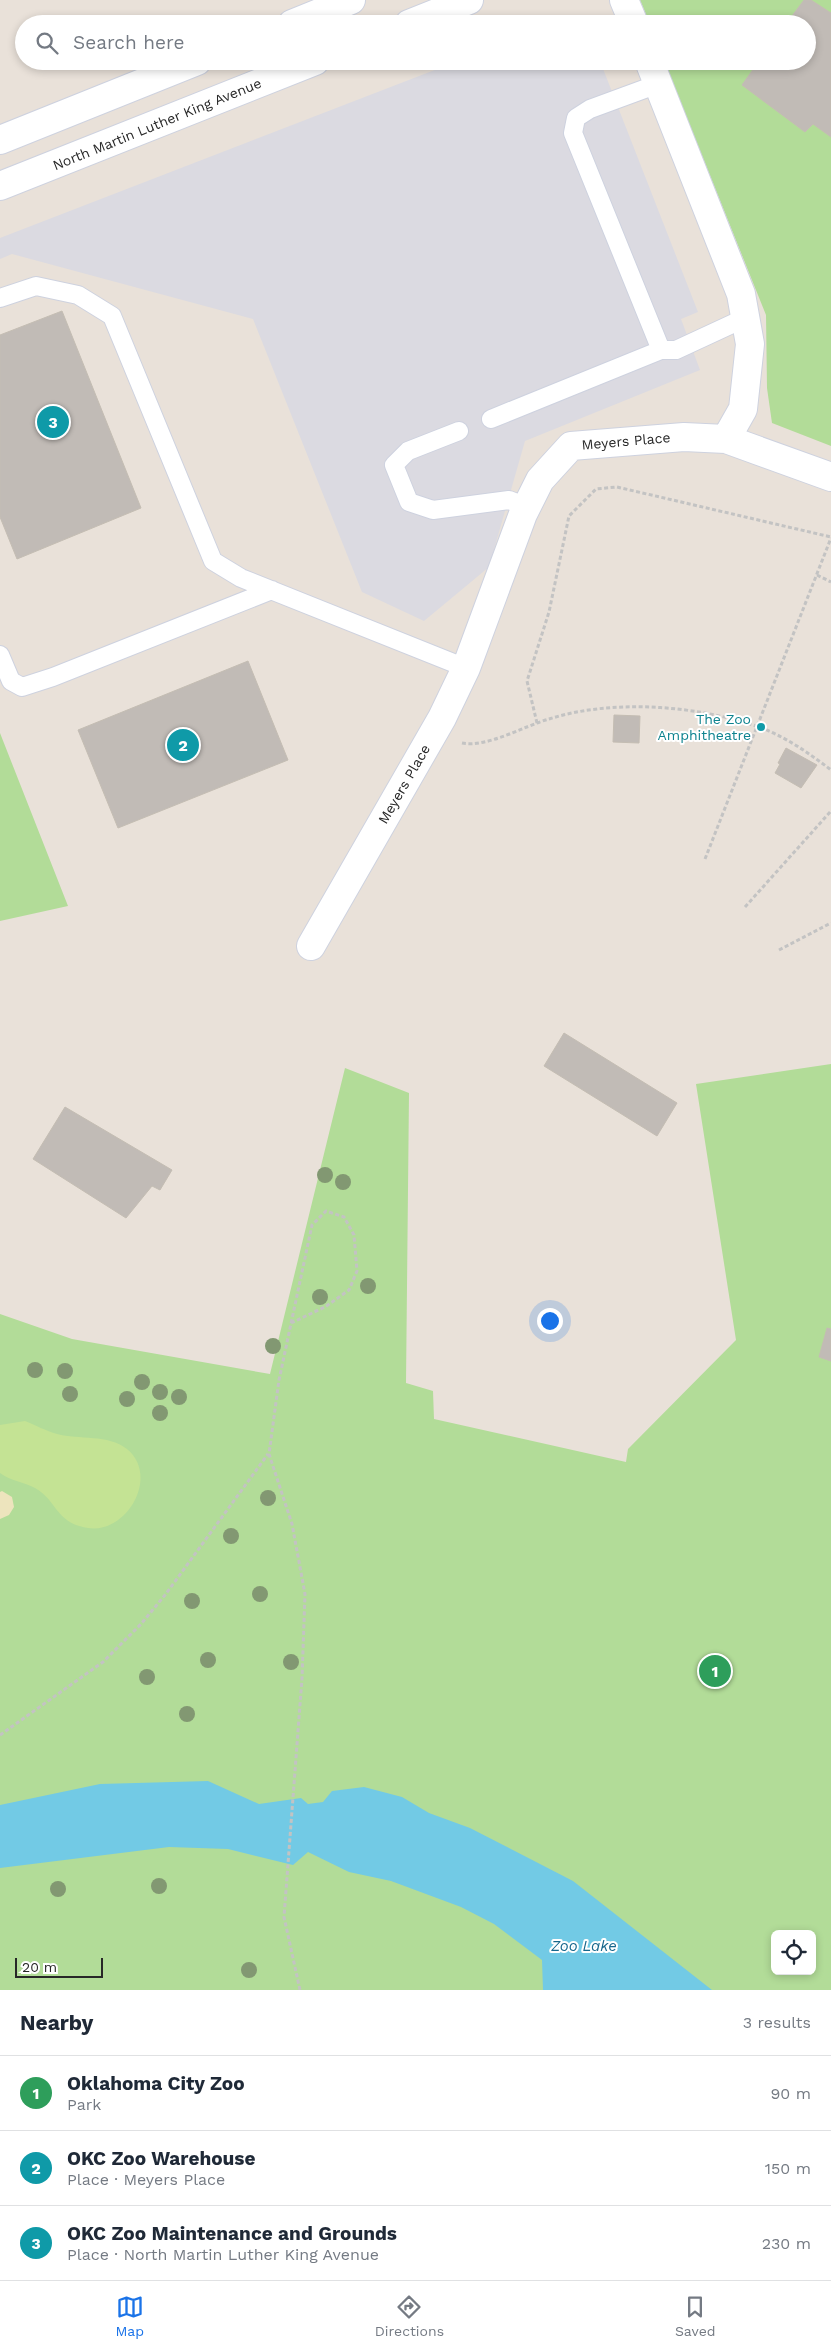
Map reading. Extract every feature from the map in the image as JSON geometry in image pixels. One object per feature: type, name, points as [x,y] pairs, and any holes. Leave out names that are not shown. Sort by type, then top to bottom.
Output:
[{"type":"street","points":[[314,15],[351,0]]},
{"type":"street","points":[[432,15],[469,0]]},
{"type":"street","points":[[624,0],[630,15]]},
{"type":"street","points":[[0,140],[175,70]]},
{"type":"street","name":"North Martin Luther King Avenue","points":[[0,186],[291,70]]},
{"type":"street","points":[[653,72],[741,294],[750,344],[743,409],[726,439]]},
{"type":"street","name":"Meyers Place","points":[[311,946],[431,736],[466,668],[527,507],[540,480],[571,446],[684,436],[726,439],[831,477]]},
{"type":"lane","points":[[653,72],[576,118],[573,133],[661,350]]},
{"type":"lane","points":[[0,298],[36,286],[78,295],[112,316],[213,561],[241,578],[466,668]]},
{"type":"lane","points":[[491,419],[661,350],[676,350],[745,318]]},
{"type":"lane","points":[[459,431],[408,452],[394,464],[409,502],[433,510],[509,500],[527,507]]},
{"type":"lane","points":[[0,655],[11,681],[22,687],[53,677],[272,590]]},
{"type":"path","points":[[537,723],[527,682],[549,612],[569,516],[596,489],[617,487],[831,538],[705,859]]},
{"type":"path","points":[[817,574],[831,582]]},
{"type":"path","points":[[431,736],[469,744],[496,738],[550,718],[616,706],[694,711],[757,726],[807,752],[831,770]]},
{"type":"path","points":[[745,907],[831,811]]},
{"type":"path","points":[[779,950],[831,923]]},
{"type":"path","points":[[291,1324],[326,1307],[349,1290],[357,1271],[354,1235],[344,1217],[326,1210],[312,1225],[279,1380],[269,1454],[292,1524],[305,1594],[302,1678],[284,1917],[300,1990]]},
{"type":"path","points":[[0,1734],[103,1662],[141,1624],[165,1595],[269,1454]]},
{"type":"shaded area","points":[[435,70],[604,70],[698,312],[681,319],[700,370],[525,441],[489,567],[424,621],[362,592],[253,319],[12,254],[0,259],[0,238]]},
{"type":"green space","points":[[640,0],[831,0],[831,446],[772,423],[767,388],[766,315],[668,70],[816,70],[816,15],[646,15]]},
{"type":"green space","points":[[0,733],[68,906],[0,921]]},
{"type":"green space","points":[[831,1064],[831,1990],[0,1990],[0,1314],[72,1339],[270,1374],[345,1068],[409,1093],[406,1383],[433,1391],[434,1419],[626,1462],[628,1449],[736,1340],[696,1084]]},
{"type":"green space","points":[[25,1421],[57,1434],[102,1439],[119,1444],[127,1449],[136,1460],[140,1474],[139,1487],[134,1501],[126,1513],[115,1522],[102,1527],[88,1528],[77,1525],[63,1517],[43,1493],[0,1473],[0,1425]]},
{"type":"sand","points":[[2,1491],[12,1497],[14,1507],[9,1515],[0,1519],[0,1492]]},
{"type":"water","name":"Zoo Lake","points":[[208,1781],[259,1804],[301,1798],[308,1804],[323,1802],[332,1791],[364,1787],[402,1797],[429,1813],[470,1828],[573,1881],[712,1990],[543,1990],[542,1960],[494,1924],[461,1907],[391,1881],[349,1872],[308,1852],[293,1865],[228,1849],[169,1847],[0,1868],[0,1805],[100,1784]]},
{"type":"building","points":[[804,0],[811,0],[831,13],[831,137],[813,124],[805,132],[742,85],[753,70],[816,70],[816,15],[793,15]]},
{"type":"building","points":[[62,311],[141,508],[17,559],[0,517],[0,335]]},
{"type":"building","points":[[248,661],[288,760],[118,828],[78,730]]},
{"type":"building","points":[[614,715],[640,716],[639,743],[613,742]]},
{"type":"building","points":[[786,748],[817,765],[801,788],[775,773]]},
{"type":"building","points":[[564,1033],[677,1103],[657,1136],[544,1066]]},
{"type":"building","points":[[65,1107],[172,1170],[160,1190],[152,1186],[126,1218],[33,1159]]},
{"type":"building","points":[[827,1328],[831,1329],[831,1361],[819,1357]]},
{"type":"place","name":"OKC Zoo Maintenance and Grounds","points":[[53,422]]},
{"type":"place","name":"The Zoo Amphitheatre","points":[[761,727]]},
{"type":"place","name":"OKC Zoo Warehouse","points":[[183,745]]},
{"type":"place","name":"Oklahoma City Zoo","points":[[715,1671]]}]
